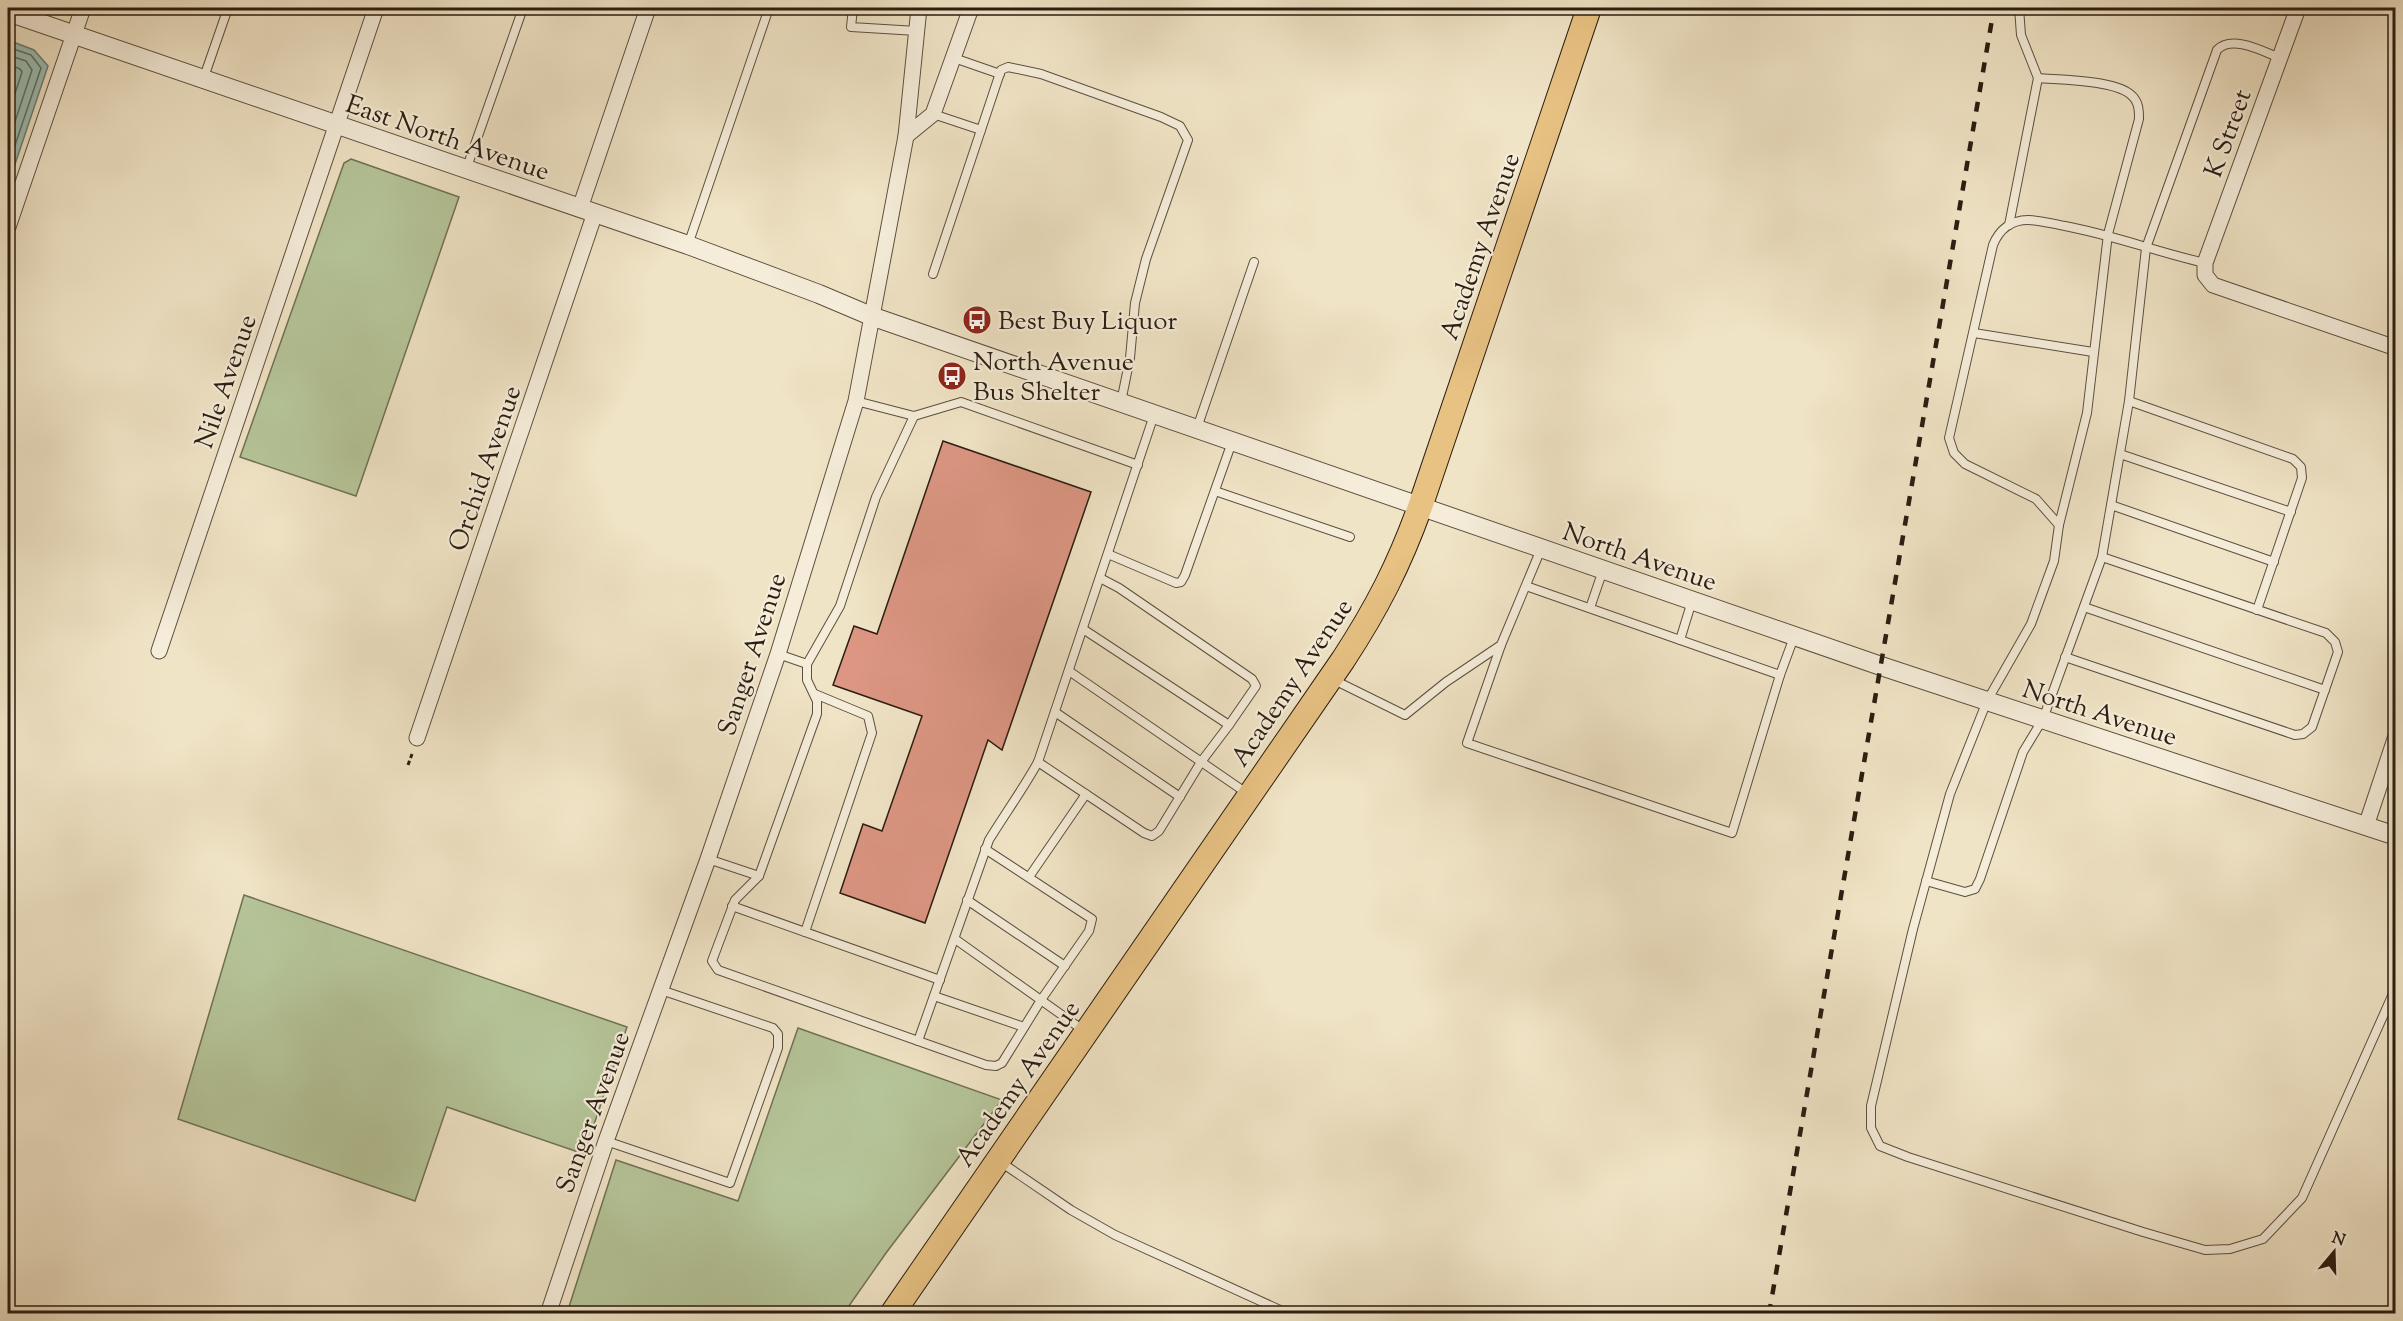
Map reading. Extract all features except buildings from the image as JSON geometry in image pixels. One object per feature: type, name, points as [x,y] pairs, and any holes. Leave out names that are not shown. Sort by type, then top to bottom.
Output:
[{"type":"main road","name":"Academy Avenue","points":[[892,1314],[1330,678],[1368,622],[1392,578],[1420,507],[1589,8]]},
{"type":"street","points":[[8,227],[83,8]]},
{"type":"street","name":"Nile Avenue","points":[[159,651],[376,8]]},
{"type":"street","name":"Orchid Avenue","points":[[417,738],[587,211],[648,8]]},
{"type":"street","name":"Sanger Avenue","points":[[548,1314],[606,1141],[708,859],[778,654],[856,401],[906,136],[919,8]]},
{"type":"street","points":[[906,136],[933,114],[971,8]]},
{"type":"street","name":"K Street","points":[[2205,269],[2298,8]]},
{"type":"street","name":"East North Avenue","points":[[8,12],[688,245],[871,316]]},
{"type":"street","points":[[2205,269],[2212,285],[2396,348]]},
{"type":"street","name":"North Avenue","points":[[871,316],[1692,601],[2396,836]]},
{"type":"street","points":[[2366,826],[2396,736]]},
{"type":"lane","points":[[203,80],[228,8]]},
{"type":"lane","points":[[466,170],[523,8]]},
{"type":"lane","points":[[688,245],[769,8]]},
{"type":"lane","points":[[853,8],[851,27],[917,31]]},
{"type":"lane","points":[[2009,225],[2038,78],[2021,35],[2019,8]]},
{"type":"lane","points":[[1926,880],[1965,892],[1975,889],[2023,752],[2043,719],[2102,557],[2129,401],[2146,248],[2217,50],[2222,44],[2229,43],[2250,47],[2280,58]]},
{"type":"lane","points":[[954,58],[1000,74]]},
{"type":"lane","points":[[933,274],[1001,70],[1008,67],[1041,74],[1180,126],[1188,140],[1146,260],[1135,303],[1130,358],[1121,402]]},
{"type":"lane","points":[[2038,78],[2111,86],[2130,94],[2139,106],[2139,119],[2108,234],[2087,413],[2059,525],[2054,561],[2031,624],[1987,701],[1950,794],[1913,929],[1871,1106],[1871,1128],[1880,1146],[2132,1229],[2205,1250],[2230,1249],[2263,1239],[2302,1198],[2396,987]]},
{"type":"lane","points":[[933,114],[981,130]]},
{"type":"lane","points":[[2059,525],[2036,499],[1965,464],[1954,453],[1948,438],[1993,245],[1998,234],[2009,225],[2027,220],[2108,234],[2205,269]]},
{"type":"lane","points":[[1197,428],[1254,262]]},
{"type":"lane","points":[[1974,333],[2093,352]]},
{"type":"lane","points":[[856,401],[914,416],[961,402],[1138,465]]},
{"type":"lane","points":[[2129,401],[2293,459],[2301,467],[2302,478],[2257,610]]},
{"type":"lane","points":[[918,1041],[985,849],[1038,762],[1155,413]]},
{"type":"lane","points":[[914,416],[876,497],[840,606],[807,664],[807,680],[817,701],[817,714],[759,876],[735,900],[712,961],[718,970],[918,1041],[996,1066],[1002,1063],[1041,1000],[1089,931],[1092,918],[985,849]]},
{"type":"lane","points":[[1108,554],[1176,583],[1181,582],[1233,441]]},
{"type":"lane","points":[[2120,454],[2290,512]]},
{"type":"lane","points":[[1215,491],[1350,537]]},
{"type":"lane","points":[[2111,505],[2274,562]]},
{"type":"lane","points":[[1541,549],[1501,645],[1467,743],[1732,833],[1780,675],[1795,636]]},
{"type":"lane","points":[[2065,657],[2295,735],[2303,734],[2312,727],[2338,652],[2335,642],[2326,633],[2102,557]]},
{"type":"lane","points":[[1590,608],[1603,570]]},
{"type":"lane","points":[[1038,762],[1144,833],[1152,836],[1159,831],[1201,762],[1256,686],[1252,679],[1119,588],[1100,578]]},
{"type":"lane","points":[[1526,586],[1780,675]]},
{"type":"lane","points":[[1680,640],[1692,601]]},
{"type":"lane","points":[[2084,607],[2325,690]]},
{"type":"lane","points":[[1083,629],[1229,724]]},
{"type":"lane","points":[[1330,678],[1406,715],[1446,682],[1501,645]]},
{"type":"lane","points":[[778,654],[807,664]]},
{"type":"lane","points":[[1069,671],[1249,795]]},
{"type":"lane","points":[[805,932],[872,733],[868,716],[814,694]]},
{"type":"lane","points":[[1055,712],[1180,797]]},
{"type":"lane","points":[[1029,877],[1086,794]]},
{"type":"lane","points":[[708,859],[759,876]]},
{"type":"lane","points":[[967,900],[1065,966]]},
{"type":"lane","points":[[732,906],[940,980]]},
{"type":"lane","points":[[954,939],[1087,1032]]},
{"type":"lane","points":[[606,1141],[730,1183],[778,1048],[778,1034],[773,1028],[661,990]]},
{"type":"lane","points":[[934,996],[1024,1027]]},
{"type":"lane","points":[[998,1160],[1071,1210],[1115,1235],[1289,1314]]},
{"type":"green space","points":[[351,159],[459,197],[356,496],[240,457],[344,163]]},
{"type":"green space","points":[[244,895],[627,1027],[584,1154],[447,1107],[415,1201],[178,1119]]},
{"type":"green space","points":[[798,1028],[1002,1100],[886,1253],[844,1313],[567,1313],[616,1160],[738,1201]]},
{"type":"water","points":[[8,40],[34,50],[48,66],[8,185]]},
{"type":"railway","points":[[1769,1314],[1994,8]]},
{"type":"place","name":"Best Buy Liquor","points":[[977,320]]},
{"type":"place","name":"North Avenue Bus Shelter","points":[[952,376]]}]
